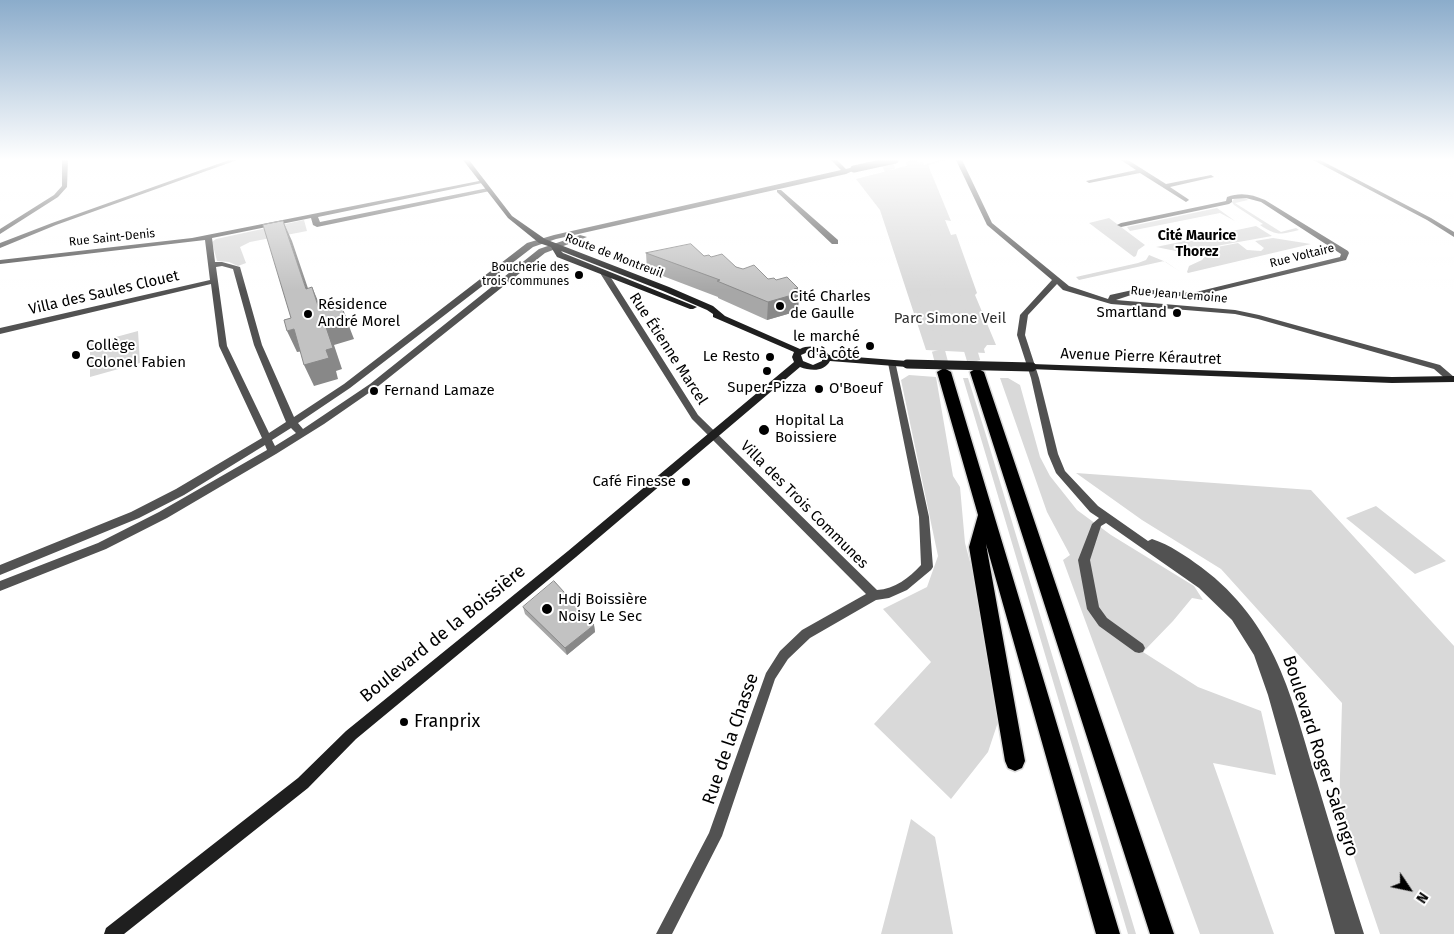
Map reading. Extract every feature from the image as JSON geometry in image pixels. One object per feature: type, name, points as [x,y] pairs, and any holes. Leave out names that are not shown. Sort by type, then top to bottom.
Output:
[{"type":"highway","points":[[944,372],[1108,934]]},
{"type":"highway","points":[[977,372],[1162,934]]},
{"type":"highway","points":[[986,514],[977,548],[1015,761]]},
{"type":"main road","points":[[499,204],[510,217],[542,241],[554,246]]},
{"type":"main road","name":"Route de Montreuil","points":[[554,246],[560,255],[662,296],[721,316],[800,352]]},
{"type":"main road","name":"Route de Montreuil","points":[[554,246],[666,289],[710,308],[721,316]]},
{"type":"main road","points":[[812,349],[824,354],[826,358],[822,366],[809,368],[799,364],[796,357],[800,352],[812,349]]},
{"type":"main road","name":"Avenue Pierre Kérautret","points":[[826,358],[907,364],[1392,380],[1452,379]]},
{"type":"main road","name":"Boulevard de la Boissière","points":[[112,934],[303,783],[350,735],[572,554],[799,364]]},
{"type":"street","points":[[0,232],[44,204]]},
{"type":"street","points":[[0,246],[111,204]]},
{"type":"street","name":"Rue Saint-Denis","points":[[0,262],[208,237],[374,204]]},
{"type":"street","name":"Rue Saint-Denis","points":[[314,216],[317,225],[422,204]]},
{"type":"street","points":[[0,570],[135,515],[206,477],[347,386],[525,248],[542,241],[703,204]]},
{"type":"street","points":[[0,586],[110,541],[163,515],[273,452],[373,386],[542,251],[578,239],[726,204]]},
{"type":"street","points":[[793,204],[835,242]]},
{"type":"street","name":"Rue Jean Lemoine","points":[[979,204],[989,224],[1066,288],[1111,302],[1235,312],[1259,317],[1437,368],[1452,379]]},
{"type":"street","name":"Rue Voltaire","points":[[1121,225],[1222,204]]},
{"type":"street","name":"Rue Voltaire","points":[[1111,302],[1113,297],[1137,291],[1192,295],[1343,258],[1346,253],[1267,204]]},
{"type":"street","points":[[1399,204],[1454,235]]},
{"type":"street","points":[[208,237],[222,346],[273,452]]},
{"type":"street","points":[[212,265],[222,264],[236,267],[258,345],[291,422],[302,434]]},
{"type":"street","name":"Rue Étienne Marcel","points":[[604,273],[695,417],[714,436]]},
{"type":"street","name":"Boulevard Roger Salengro","points":[[1056,280],[1024,315],[1022,335],[1032,367],[1053,454],[1061,473],[1094,509],[1203,585],[1236,616],[1259,653],[1274,695],[1343,934]]},
{"type":"street","name":"Villa des Saules Clouet","points":[[0,331],[214,281]]},
{"type":"street","name":"Rue de la Chasse","points":[[664,934],[715,836],[770,677],[784,655],[806,634],[874,596],[882,596],[909,584],[927,568],[924,517],[892,363]]},
{"type":"street","name":"Villa des Trois Communes","points":[[714,436],[874,596]]},
{"type":"street","points":[[1106,518],[1097,524],[1084,560],[1093,609],[1103,622],[1139,648]]},
{"type":"street","name":"Boulevard Roger Salengro","points":[[1130,533],[1166,549],[1211,581],[1244,615],[1268,654],[1282,690],[1356,934]]},
{"type":"green space","name":"Parc Simone Veil","points":[[875,204],[944,204],[951,221],[945,220],[951,235],[956,234],[977,293],[975,295],[996,345],[987,345],[984,349],[985,353],[926,350],[880,210]]},
{"type":"green space","points":[[1233,204],[1236,204],[1281,232],[1296,228],[1299,230],[1275,233],[1260,225],[1263,224]]},
{"type":"green space","points":[[1217,208],[1235,221],[1220,213],[1130,231],[1127,227]]},
{"type":"green space","points":[[1109,218],[1145,245],[1138,250],[1136,256],[1134,257],[1089,223]]},
{"type":"green space","points":[[304,220],[307,231],[250,242],[240,247],[246,263],[238,266],[229,262],[217,261],[212,242],[216,239]]},
{"type":"green space","points":[[1256,226],[1272,236],[1205,248],[1189,248],[1181,252],[1156,247]]},
{"type":"green space","points":[[1273,238],[1311,244],[1187,272],[1189,266],[1202,260],[1217,247],[1238,243],[1247,250],[1261,251],[1264,248],[1255,241]]},
{"type":"green space","points":[[1149,255],[1164,261],[1079,280],[1076,277],[1138,263],[1146,260]]},
{"type":"green space","points":[[138,331],[140,363],[90,377],[90,344]]},
{"type":"green space","points":[[909,375],[936,377],[953,476],[960,487],[965,543],[977,588],[999,719],[988,752],[951,799],[874,724],[931,662],[883,609],[927,587],[938,556],[901,380]]},
{"type":"green space","points":[[963,378],[968,378],[985,432],[1136,934],[1128,934]]},
{"type":"green space","points":[[1000,378],[1008,378],[1020,385],[1040,457],[1050,476],[1077,510],[1111,535],[1194,586],[1203,600],[1192,598],[1143,652],[1198,687],[1261,711],[1276,775],[1213,763],[1274,934],[1200,934],[1063,560],[1070,555],[1047,512]]},
{"type":"green space","points":[[1076,473],[1311,490],[1454,646],[1454,934],[1380,934],[1339,813],[1342,703],[1221,569],[1142,520]]},
{"type":"green space","points":[[1376,506],[1446,561],[1415,574],[1346,518]]},
{"type":"green space","points":[[911,819],[935,837],[953,934],[881,934]]},
{"type":"building","name":"Résidence André Morel","points":[[283,221],[306,289],[312,287],[319,309],[340,303],[346,318],[325,324],[333,348],[326,350],[329,358],[304,365],[294,329],[287,331],[284,320],[291,318],[263,225]]},
{"type":"building","points":[[691,244],[704,256],[709,255],[711,257],[722,254],[736,267],[743,269],[754,265],[768,279],[774,278],[776,280],[787,277],[798,288],[794,289],[799,293],[768,302],[717,281],[720,280],[646,253]]},
{"type":"building","points":[[554,581],[594,625],[565,648],[523,607]]},
{"type":"tunnel","points":[[900,204],[923,293]]},
{"type":"tunnel","points":[[925,204],[953,293]]},
{"type":"tunnel","points":[[923,292],[944,372]]},
{"type":"tunnel","points":[[953,292],[977,372]]},
{"type":"place","name":"Boucherie des trois communes","points":[[579,275]]},
{"type":"place","name":"Cité Charles de Gaulle","points":[[780,306]]},
{"type":"place","name":"Smartland","points":[[1177,313]]},
{"type":"place","name":"Résidence André Morel","points":[[308,314]]},
{"type":"place","name":"le marché d'à côté","points":[[870,346]]},
{"type":"place","name":"Collège Colonel Fabien","points":[[76,355]]},
{"type":"place","name":"Le Resto","points":[[770,357]]},
{"type":"place","name":"Super-Pizza","points":[[767,371]]},
{"type":"place","name":"O'Boeuf","points":[[819,389]]},
{"type":"place","name":"Fernand Lamaze","points":[[374,391]]},
{"type":"place","name":"Hopital La Boissiere","points":[[764,430]]},
{"type":"place","name":"Café Finesse","points":[[686,482]]},
{"type":"place","name":"Hdj Boissière Noisy Le Sec","points":[[547,609]]},
{"type":"place","name":"Franprix","points":[[404,722]]},
{"type":"district","name":"Cité Maurice Thorez","points":[[1197,244]]}]
